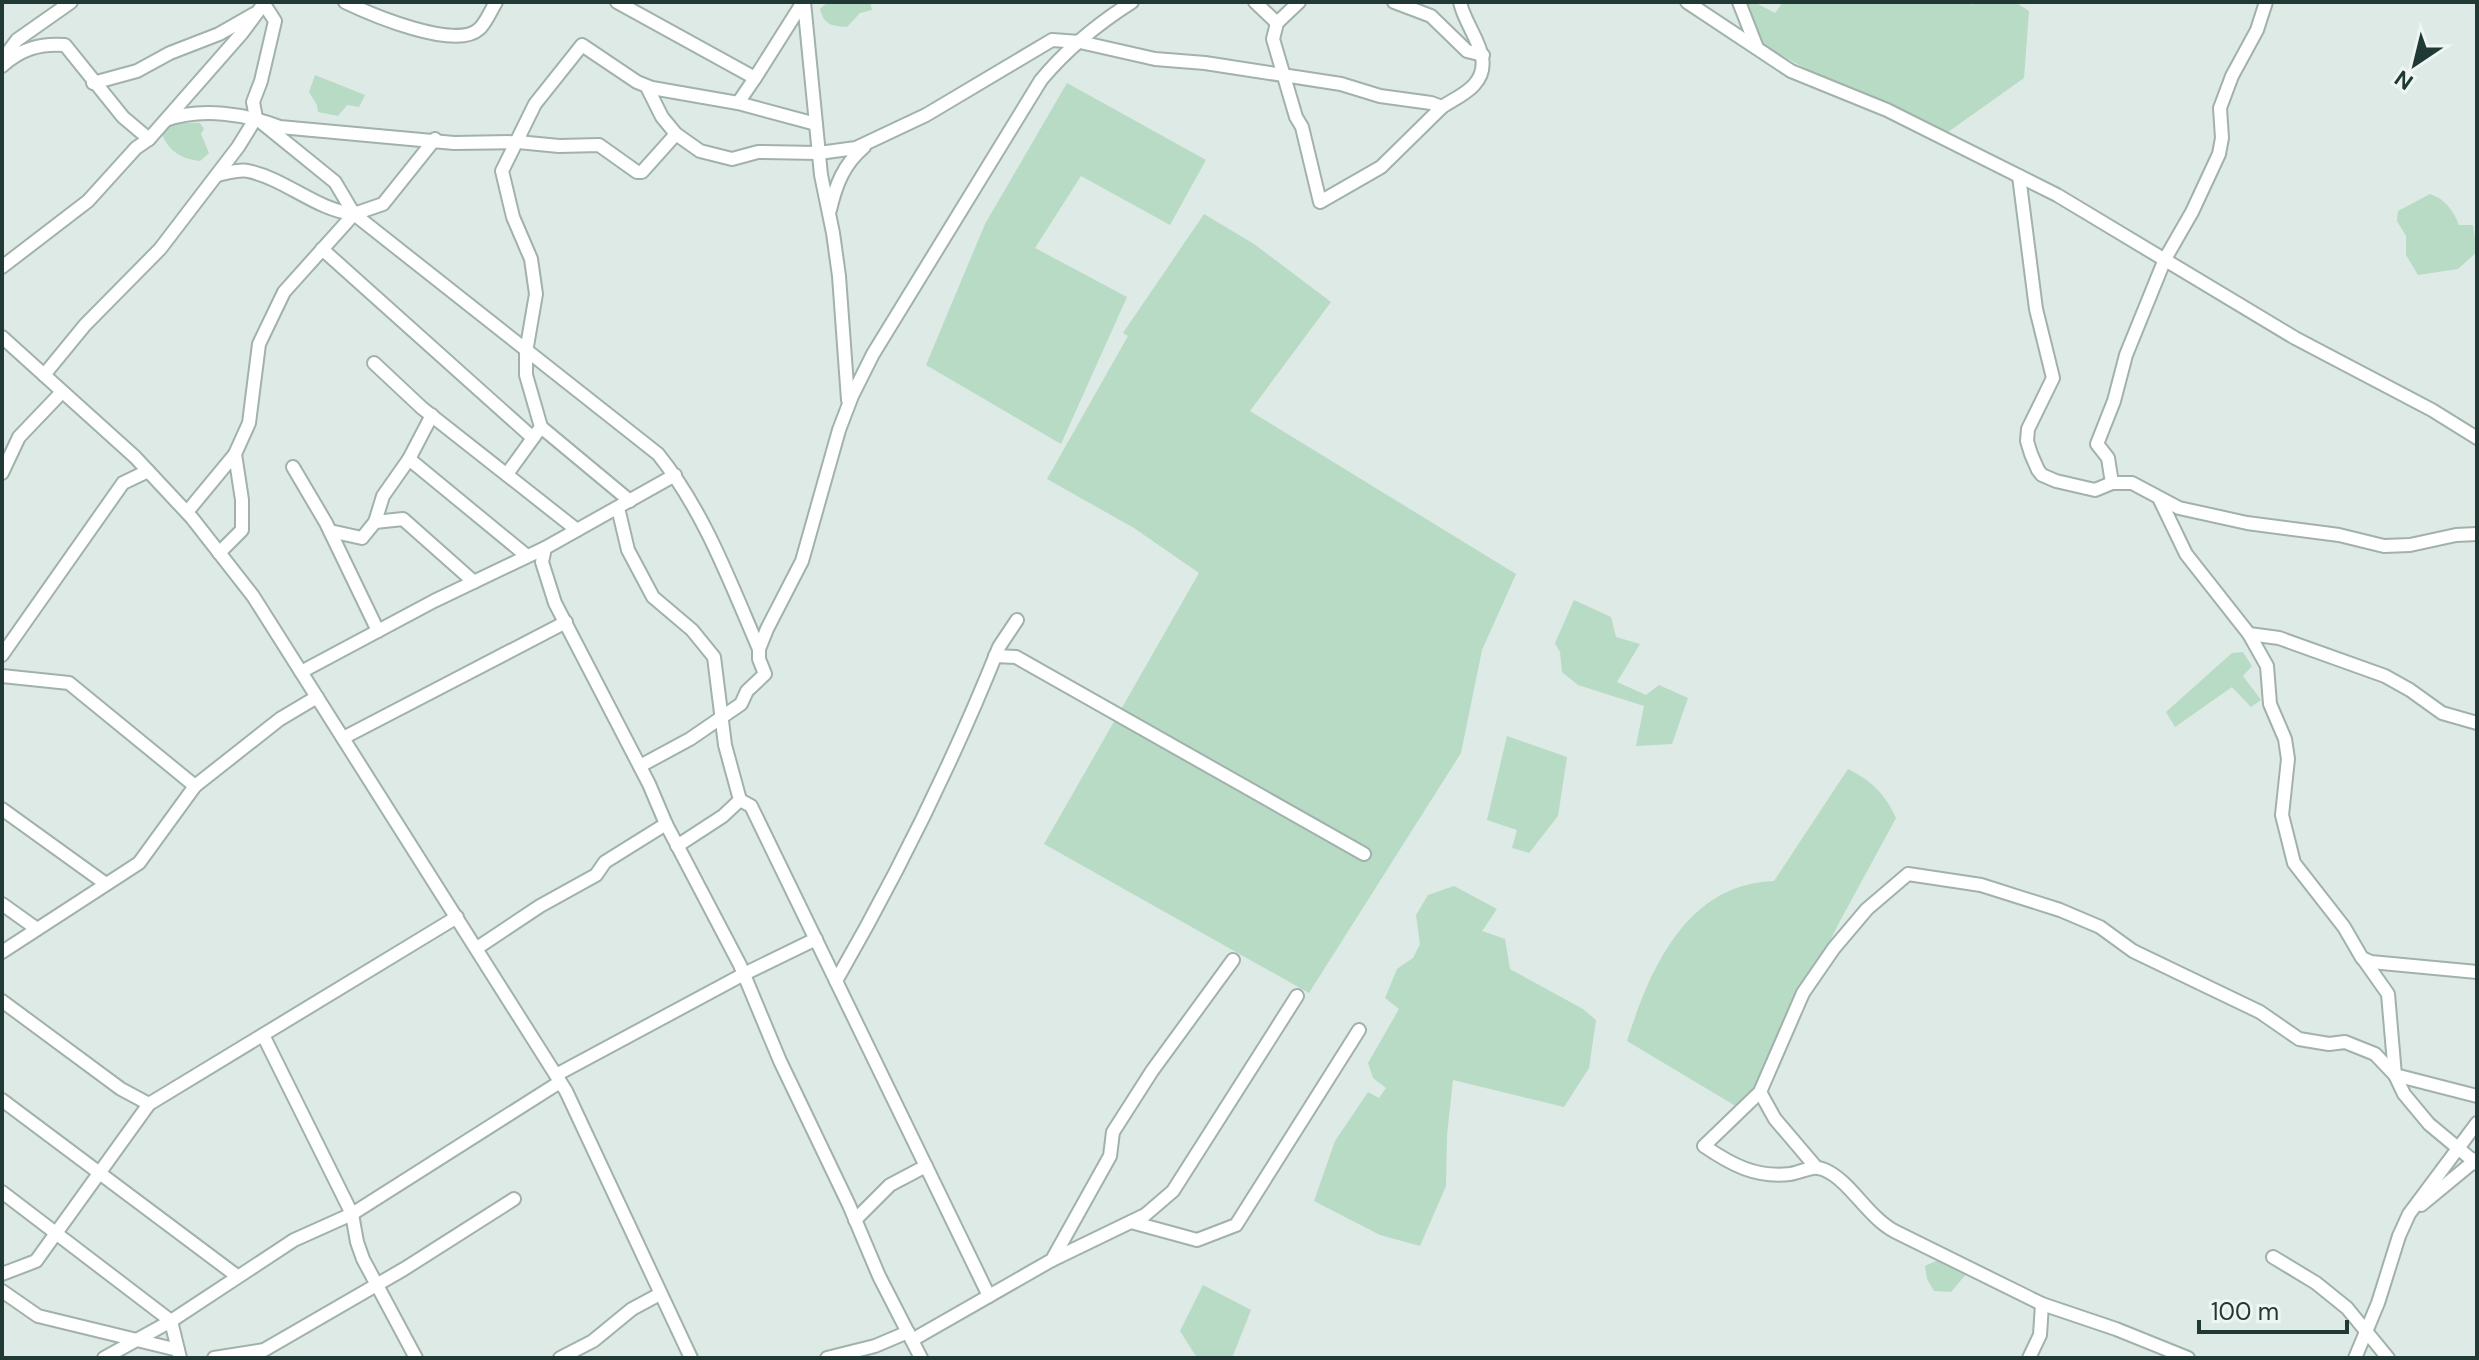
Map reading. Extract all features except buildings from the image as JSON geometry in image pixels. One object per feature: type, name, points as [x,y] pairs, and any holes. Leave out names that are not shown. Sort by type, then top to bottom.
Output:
[{"type":"street","points":[[2,63],[17,40],[71,2]]},
{"type":"street","points":[[345,2],[377,18],[450,36],[466,36],[477,31],[496,2]]},
{"type":"street","points":[[617,2],[755,78]]},
{"type":"street","points":[[738,103],[804,2]]},
{"type":"street","points":[[804,2],[819,153],[842,304],[848,405]]},
{"type":"street","points":[[1106,2],[1111,16]]},
{"type":"street","points":[[640,766],[741,704],[747,691],[765,674],[759,649],[802,561],[834,443],[848,405],[873,354],[1041,80],[1080,42],[1132,2]]},
{"type":"street","points":[[1255,2],[1277,23]]},
{"type":"street","points":[[1299,2],[1277,23],[1273,39],[1296,117],[1302,127],[1320,202],[1381,167],[1442,107],[1474,85],[1479,78],[1483,55],[1460,2]]},
{"type":"street","points":[[1394,2],[1431,16],[1467,51],[1483,55]]},
{"type":"street","points":[[1687,2],[1757,49],[1817,83],[1887,110],[2057,195],[2295,338],[2432,410],[2477,438]]},
{"type":"street","points":[[1739,2],[1757,49]]},
{"type":"street","points":[[2112,483],[2108,458],[2097,444],[2114,401],[2126,355],[2165,259],[2192,212],[2219,154],[2222,138],[2220,108],[2232,76],[2257,30],[2266,2]]},
{"type":"street","points":[[93,83],[137,71],[170,53],[219,34],[265,6]]},
{"type":"street","points":[[265,6],[275,21],[253,102],[256,118],[335,182],[354,214],[658,454],[675,475],[719,557],[759,649]]},
{"type":"street","points":[[2,267],[88,201],[128,155],[149,139],[265,6]]},
{"type":"street","points":[[830,210],[843,171],[852,157],[867,145],[942,106],[1046,42],[1080,42],[1155,59],[1205,63],[1341,84],[1380,96],[1442,107]]},
{"type":"street","points":[[2,63],[18,52],[46,43],[65,45],[123,117],[149,139]]},
{"type":"street","points":[[507,474],[537,433],[526,375],[526,352],[536,294],[531,259],[513,217],[502,171],[535,104],[582,45],[647,87],[738,103],[816,124]]},
{"type":"street","points":[[647,87],[662,117],[676,134],[700,151],[732,159],[758,152],[819,153],[867,145]]},
{"type":"street","points":[[166,120],[184,113],[194,113],[256,118],[280,127],[454,143],[602,146],[637,172],[642,172],[676,134]]},
{"type":"street","points":[[44,375],[85,325],[160,249],[256,118]]},
{"type":"street","points":[[217,175],[246,170],[294,188],[338,212],[354,214],[383,204],[435,139]]},
{"type":"street","points":[[2019,176],[2036,309],[2053,378],[2028,429],[2027,441],[2038,470],[2048,478],[2095,490],[2112,483],[2132,483],[2179,508],[2247,523],[2339,535],[2384,546],[2477,534]]},
{"type":"street","points":[[187,512],[235,454],[249,423],[259,344],[284,292],[354,214]]},
{"type":"street","points":[[322,249],[537,433],[630,501]]},
{"type":"street","points":[[2,337],[148,471],[187,512],[253,596],[558,1078],[691,1358]]},
{"type":"street","points":[[374,363],[432,415],[577,530]]},
{"type":"street","points":[[2,473],[19,437],[62,392]]},
{"type":"street","points":[[330,531],[362,538],[375,522],[383,496],[409,459],[432,415]]},
{"type":"street","points":[[219,553],[242,530],[242,500],[235,454]]},
{"type":"street","points":[[409,459],[527,556]]},
{"type":"street","points":[[293,467],[330,531],[378,631]]},
{"type":"street","points":[[2,655],[123,483],[148,471]]},
{"type":"street","points":[[301,672],[545,548],[675,475]]},
{"type":"street","points":[[2160,500],[2186,554],[2249,634],[2267,666],[2270,704],[2285,739],[2288,759],[2282,815],[2294,863],[2344,927],[2388,994],[2395,1075]]},
{"type":"street","points":[[618,508],[628,550],[653,597],[692,630],[714,657],[725,745],[740,800],[751,806],[989,1296]]},
{"type":"street","points":[[375,522],[403,519],[474,582]]},
{"type":"street","points":[[545,548],[542,562],[545,574],[566,622],[744,974],[879,1276],[921,1358]]},
{"type":"street","points":[[836,981],[917,833],[995,656],[1017,620]]},
{"type":"street","points":[[343,738],[566,622]]},
{"type":"street","points":[[2249,634],[2279,638],[2385,676],[2442,713],[2477,723]]},
{"type":"street","points":[[995,656],[1016,657],[1364,854]]},
{"type":"street","points":[[2,676],[69,683],[195,786]]},
{"type":"street","points":[[2,952],[139,863],[195,786],[280,719],[317,697]]},
{"type":"street","points":[[677,846],[723,816],[740,800]]},
{"type":"street","points":[[2,809],[106,884]]},
{"type":"street","points":[[477,948],[548,901],[596,875],[605,862],[666,824]]},
{"type":"street","points":[[1815,1166],[1794,1173],[1755,1173],[1731,1164],[1704,1146],[1760,1092],[1803,993],[1834,948],[1867,909],[1908,874],[1990,887],[2087,921],[2113,934],[2133,951],[2260,1012],[2299,1039],[2329,1044],[2345,1042],[2382,1059],[2395,1075],[2404,1094],[2429,1124],[2476,1161],[2409,1214]]},
{"type":"street","points":[[2,904],[37,929]]},
{"type":"street","points":[[2,1274],[36,1261],[149,1104],[457,917]]},
{"type":"street","points":[[104,1358],[171,1321],[294,1240],[352,1214],[558,1078],[744,974],[816,939]]},
{"type":"street","points":[[2362,958],[2382,963],[2477,972]]},
{"type":"street","points":[[1052,1260],[1110,1156],[1113,1132],[1152,1071],[1233,960]]},
{"type":"street","points":[[827,1358],[910,1336],[1052,1260],[1145,1215],[1173,1191],[1297,996]]},
{"type":"street","points":[[2,1001],[121,1089],[149,1104]]},
{"type":"street","points":[[1131,1222],[1197,1240],[1236,1225],[1359,1030]]},
{"type":"street","points":[[263,1035],[352,1214],[357,1242],[377,1285],[416,1358]]},
{"type":"street","points":[[2395,1075],[2477,1096]]},
{"type":"street","points":[[1760,1092],[1775,1119],[1815,1166],[1834,1175],[1879,1223],[2042,1304],[2188,1358]]},
{"type":"street","points":[[2,1100],[237,1276]]},
{"type":"street","points":[[2355,1358],[2409,1214],[2477,1123]]},
{"type":"street","points":[[855,1220],[890,1185],[926,1166]]},
{"type":"street","points":[[2,1192],[171,1321],[179,1354],[38,1316],[2,1291]]},
{"type":"street","points":[[214,1358],[264,1350],[377,1285],[514,1199]]},
{"type":"street","points":[[2273,1257],[2338,1300],[2388,1358]]},
{"type":"street","points":[[560,1358],[593,1341],[632,1309],[660,1294]]},
{"type":"street","points":[[2029,1358],[2040,1335],[2042,1304]]},
{"type":"street","points":[[405,1358],[408,1343]]},
{"type":"green space","points":[[828,2],[870,2],[872,10],[860,13],[847,27],[837,26],[826,21],[820,9]]},
{"type":"green space","points":[[1744,2],[1754,2],[1775,13],[1783,2],[1967,2],[1971,5],[1974,2],[2015,2],[2029,11],[2024,78],[1948,132],[1821,77],[1761,44]]},
{"type":"green space","points":[[315,75],[365,95],[359,107],[347,105],[338,116],[318,112],[309,92]]},
{"type":"green space","points":[[1067,83],[1206,160],[1170,225],[1081,176],[1035,248],[1127,297],[1061,444],[926,365],[985,224]]},
{"type":"green space","points":[[173,122],[200,123],[209,153],[200,161],[172,150],[162,134]]},
{"type":"green space","points":[[2430,194],[2448,206],[2459,225],[2473,225],[2477,252],[2458,269],[2418,275],[2406,255],[2406,236],[2397,221],[2398,211]]},
{"type":"green space","points":[[1204,214],[1254,244],[1331,302],[1250,411],[1516,574],[1482,650],[1461,753],[1309,993],[1044,844],[1199,573],[1134,528],[1047,479],[1128,336],[1123,333]]},
{"type":"green space","points":[[1574,600],[1611,617],[1616,637],[1640,644],[1617,682],[1646,695],[1659,685],[1688,698],[1672,744],[1636,746],[1644,706],[1578,685],[1562,672],[1560,652],[1555,643]]},
{"type":"green space","points":[[2243,652],[2252,666],[2243,676],[2261,700],[2251,707],[2232,687],[2175,727],[2166,712],[2232,653]]},
{"type":"green space","points":[[1507,736],[1567,757],[1558,816],[1529,853],[1512,848],[1517,830],[1487,820]]},
{"type":"green space","points":[[1848,769],[1877,789],[1896,818],[1840,921],[1755,1091],[1739,1108],[1627,1041],[1647,986],[1676,935],[1695,914],[1717,897],[1743,886],[1774,881]]},
{"type":"green space","points":[[1454,886],[1497,909],[1482,931],[1505,939],[1510,969],[1583,1009],[1596,1020],[1589,1068],[1564,1107],[1453,1080],[1446,1186],[1420,1246],[1380,1235],[1314,1201],[1335,1141],[1368,1092],[1379,1098],[1386,1088],[1373,1078],[1368,1063],[1399,1009],[1385,998],[1397,969],[1413,958],[1420,944],[1416,915],[1428,895]]},
{"type":"green space","points":[[1945,1257],[1967,1273],[1951,1292],[1934,1291],[1927,1279],[1925,1266]]},
{"type":"green space","points":[[1203,1285],[1251,1310],[1232,1358],[1197,1358],[1180,1331]]}]
